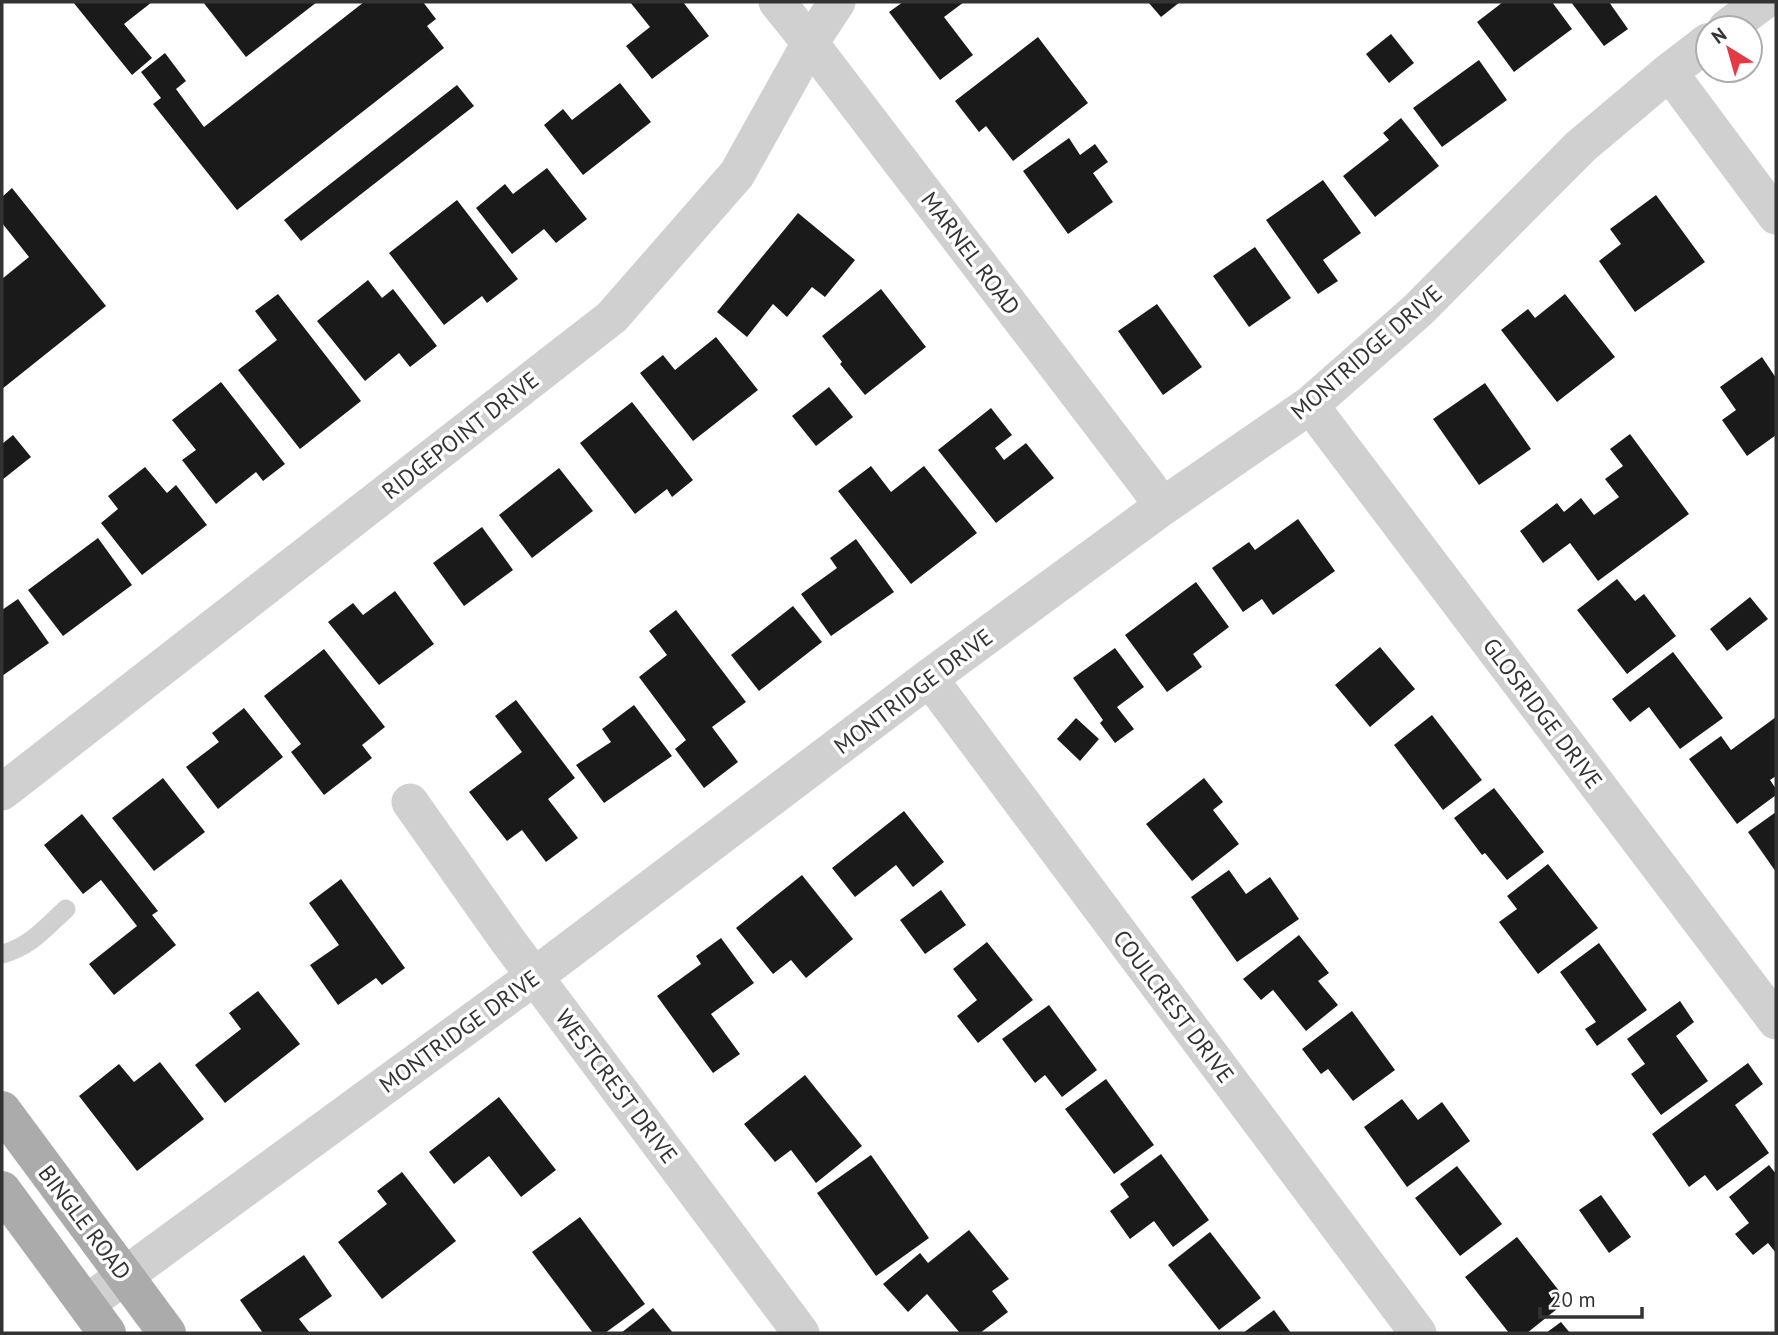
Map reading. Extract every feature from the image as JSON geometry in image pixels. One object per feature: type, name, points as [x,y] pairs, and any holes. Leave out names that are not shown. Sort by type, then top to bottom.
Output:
[{"type":"main road","name":"BINGLE ROAD","points":[[2,1110],[167,1333]]},
{"type":"main road","name":"BINGLE ROAD","points":[[2,1190],[97,1319]]},
{"type":"street","name":"MARNEL ROAD","points":[[777,2],[1162,507]]},
{"type":"street","name":"RIDGEPOINT DRIVE","points":[[2,792],[612,317],[737,174],[810,43],[838,2]]},
{"type":"street","points":[[1746,14],[1762,2]]},
{"type":"street","name":"MONTRIDGE DRIVE","points":[[97,1319],[125,1276],[535,976],[929,678],[1162,507],[1310,405],[1418,310],[1580,147],[1694,53]]},
{"type":"street","points":[[1669,72],[1776,216]]},
{"type":"street","name":"GLOSRIDGE DRIVE","points":[[1310,405],[1776,1021]]},
{"type":"street","name":"COULCREST DRIVE","points":[[929,678],[1418,1333]]},
{"type":"street","name":"WESTCREST DRIVE","points":[[410,802],[508,941],[801,1333]]},
{"type":"lane","points":[[2,954],[15,951],[29,943],[66,909]]},
{"type":"building","points":[[73,2],[152,2],[124,24],[152,58],[132,75]]},
{"type":"building","points":[[203,2],[317,2],[246,57]]},
{"type":"building","points":[[364,2],[423,2],[436,19],[427,26],[444,48],[237,210],[153,104],[161,98],[141,72],[165,53],[186,81],[176,89],[204,127]]},
{"type":"building","points":[[630,2],[683,2],[709,36],[652,79],[626,46],[650,27]]},
{"type":"building","points":[[903,2],[964,2],[944,17],[973,55],[940,80],[889,12]]},
{"type":"building","points":[[1148,2],[1180,2],[1161,17]]},
{"type":"building","points":[[1503,2],[1552,2],[1572,29],[1514,72],[1477,22]]},
{"type":"building","points":[[1571,2],[1609,2],[1628,29],[1604,46]]},
{"type":"building","points":[[1391,34],[1414,63],[1389,83],[1366,54]]},
{"type":"building","points":[[1038,37],[1088,103],[1013,161],[986,126],[979,132],[955,101]]},
{"type":"building","points":[[1479,60],[1507,100],[1442,147],[1413,108]]},
{"type":"building","points":[[620,83],[651,122],[583,175],[544,125],[563,109],[572,120]]},
{"type":"building","points":[[457,85],[474,106],[301,241],[284,220]]},
{"type":"building","points":[[1401,118],[1439,166],[1375,217],[1343,176],[1389,140],[1383,133]]},
{"type":"building","points":[[1069,138],[1080,155],[1095,144],[1108,162],[1093,173],[1113,202],[1068,234],[1023,171]]},
{"type":"building","points":[[547,168],[587,219],[556,243],[544,229],[512,254],[476,208],[505,184],[513,194]]},
{"type":"building","points":[[1323,180],[1361,233],[1323,260],[1338,281],[1318,294],[1266,220]]},
{"type":"building","points":[[12,188],[106,306],[2,389],[2,279],[29,257],[2,223],[2,197]]},
{"type":"building","points":[[1656,195],[1705,262],[1635,312],[1599,261],[1621,244],[1610,229]]},
{"type":"building","points":[[457,200],[518,279],[487,303],[482,296],[444,325],[389,253]]},
{"type":"building","points":[[798,213],[855,260],[825,297],[812,287],[787,317],[773,304],[747,337],[717,312]]},
{"type":"building","points":[[1255,247],[1291,298],[1249,327],[1213,276]]},
{"type":"building","points":[[368,280],[382,298],[393,289],[437,346],[410,367],[399,353],[365,381],[317,321]]},
{"type":"building","points":[[881,289],[926,347],[865,395],[822,336]]},
{"type":"building","points":[[278,294],[361,401],[300,449],[238,370],[277,340],[255,311]]},
{"type":"building","points":[[1565,294],[1615,357],[1557,402],[1501,330],[1528,309],[1535,318]]},
{"type":"building","points":[[1157,304],[1202,367],[1163,395],[1118,331]]},
{"type":"building","points":[[716,337],[758,390],[693,441],[640,373],[663,355],[675,370]]},
{"type":"building","points":[[1762,357],[1776,378],[1776,435],[1747,456],[1722,420],[1736,410],[1720,387]]},
{"type":"building","points":[[221,382],[285,464],[263,481],[256,472],[216,504],[182,460],[196,450],[172,420]]},
{"type":"building","points":[[1485,383],[1531,449],[1479,485],[1433,419]]},
{"type":"building","points":[[829,387],[853,417],[816,446],[792,416]]},
{"type":"building","points":[[632,402],[693,480],[672,497],[667,489],[635,514],[580,443]]},
{"type":"building","points":[[991,408],[1012,435],[995,448],[1004,460],[1026,443],[1054,478],[996,523],[938,450]]},
{"type":"building","points":[[1630,434],[1689,514],[1598,581],[1570,543],[1543,563],[1520,531],[1557,503],[1564,512],[1581,498],[1594,515],[1619,497],[1605,479],[1623,466],[1610,449]]},
{"type":"building","points":[[13,435],[31,457],[2,480],[2,444]]},
{"type":"building","points":[[871,466],[891,492],[924,466],[977,533],[911,584],[838,491]]},
{"type":"building","points":[[145,467],[167,493],[176,485],[207,525],[142,575],[101,523],[118,509],[108,496]]},
{"type":"building","points":[[559,468],[593,511],[532,558],[499,515]]},
{"type":"building","points":[[1298,519],[1335,571],[1273,615],[1262,599],[1243,612],[1212,568],[1249,542],[1255,550]]},
{"type":"building","points":[[482,527],[513,570],[464,606],[433,563]]},
{"type":"building","points":[[98,538],[132,585],[63,636],[28,590]]},
{"type":"building","points":[[856,539],[894,592],[831,636],[801,594],[837,568],[830,558]]},
{"type":"building","points":[[1617,579],[1635,601],[1644,594],[1676,636],[1627,674],[1577,610]]},
{"type":"building","points":[[1196,582],[1229,627],[1193,654],[1202,667],[1167,692],[1125,635]]},
{"type":"building","points":[[395,591],[434,644],[379,685],[328,622],[353,603],[363,615]]},
{"type":"building","points":[[1750,597],[1768,619],[1727,651],[1710,629]]},
{"type":"building","points":[[18,599],[49,643],[2,676],[2,610]]},
{"type":"building","points":[[793,606],[822,642],[759,691],[731,655]]},
{"type":"building","points":[[676,610],[746,702],[712,727],[738,762],[704,788],[675,749],[686,740],[639,677],[667,655],[649,631]]},
{"type":"building","points":[[1380,647],[1415,689],[1370,727],[1335,685]]},
{"type":"building","points":[[1115,648],[1144,687],[1117,707],[1134,729],[1115,743],[1100,723],[1103,720],[1073,678]]},
{"type":"building","points":[[324,649],[385,727],[362,745],[372,758],[324,795],[291,752],[301,744],[264,696]]},
{"type":"building","points":[[1673,652],[1723,718],[1680,749],[1649,707],[1630,722],[1612,699]]},
{"type":"building","points":[[516,700],[575,778],[548,799],[578,838],[546,862],[522,830],[507,841],[469,792],[522,752],[495,716]]},
{"type":"building","points":[[634,705],[672,756],[604,803],[576,765],[611,742],[602,729]]},
{"type":"building","points":[[244,708],[283,757],[218,809],[186,767],[219,742],[212,733]]},
{"type":"building","points":[[1432,715],[1482,780],[1443,810],[1394,745]]},
{"type":"building","points":[[1776,717],[1776,776],[1770,780],[1776,789],[1776,795],[1737,824],[1689,759],[1721,736],[1731,750]]},
{"type":"building","points":[[1076,718],[1099,739],[1080,761],[1057,739]]},
{"type":"building","points":[[163,778],[205,832],[154,871],[112,818]]},
{"type":"building","points":[[1204,778],[1223,802],[1213,810],[1239,844],[1192,881],[1146,824]]},
{"type":"building","points":[[1494,788],[1544,852],[1507,880],[1485,853],[1482,855],[1454,818]]},
{"type":"building","points":[[904,811],[944,862],[913,887],[896,865],[855,897],[832,868]]},
{"type":"building","points":[[1776,812],[1776,872],[1748,832]]},
{"type":"building","points":[[82,814],[158,911],[152,915],[176,945],[114,995],[89,964],[137,926],[101,880],[83,894],[44,845]]},
{"type":"building","points":[[1548,864],[1598,928],[1538,974],[1499,922],[1517,909],[1507,896]]},
{"type":"building","points":[[1229,870],[1246,894],[1270,877],[1299,919],[1237,962],[1191,897]]},
{"type":"building","points":[[802,875],[853,939],[806,978],[791,960],[773,974],[736,928]]},
{"type":"building","points":[[341,879],[405,968],[382,985],[376,978],[338,1005],[310,965],[339,945],[309,903]]},
{"type":"building","points":[[941,890],[966,925],[925,954],[900,920]]},
{"type":"building","points":[[1299,935],[1329,973],[1318,981],[1338,1005],[1306,1031],[1273,990],[1261,1000],[1243,979]]},
{"type":"building","points":[[721,938],[754,983],[711,1014],[740,1054],[713,1073],[657,996],[701,964],[696,956]]},
{"type":"building","points":[[987,942],[1033,1000],[978,1043],[957,1016],[977,1000],[953,969]]},
{"type":"building","points":[[1599,943],[1647,1010],[1597,1046],[1585,1029],[1596,1022],[1560,972]]},
{"type":"building","points":[[258,991],[300,1044],[225,1103],[195,1065],[241,1029],[229,1013]]},
{"type":"building","points":[[1680,1001],[1694,1022],[1676,1036],[1708,1081],[1661,1115],[1631,1074],[1645,1064],[1627,1039]]},
{"type":"building","points":[[1049,1005],[1097,1070],[1062,1097],[1045,1075],[1035,1083],[1002,1039]]},
{"type":"building","points":[[1352,1011],[1395,1070],[1353,1101],[1328,1069],[1321,1074],[1302,1049]]},
{"type":"building","points":[[160,1062],[204,1119],[137,1171],[79,1096],[119,1064],[134,1082]]},
{"type":"building","points":[[1748,1063],[1763,1084],[1735,1105],[1769,1153],[1717,1191],[1705,1175],[1689,1187],[1652,1134]]},
{"type":"building","points":[[805,1075],[862,1146],[816,1183],[791,1150],[775,1162],[744,1124]]},
{"type":"building","points":[[1106,1079],[1154,1145],[1114,1174],[1065,1109]]},
{"type":"building","points":[[499,1097],[556,1170],[521,1197],[489,1156],[454,1184],[429,1152]]},
{"type":"building","points":[[1402,1099],[1418,1120],[1442,1102],[1470,1141],[1407,1187],[1364,1127]]},
{"type":"building","points":[[1161,1154],[1209,1220],[1173,1247],[1154,1221],[1130,1239],[1110,1211],[1129,1197],[1120,1184]]},
{"type":"building","points":[[871,1155],[929,1238],[876,1276],[817,1193]]},
{"type":"building","points":[[1769,1165],[1776,1174],[1776,1253],[1768,1243],[1753,1255],[1735,1234],[1749,1223],[1729,1197]]},
{"type":"building","points":[[1457,1166],[1502,1224],[1460,1256],[1415,1198]]},
{"type":"building","points":[[402,1172],[456,1241],[382,1299],[338,1242],[387,1204],[377,1191]]},
{"type":"building","points":[[1601,1195],[1631,1237],[1609,1253],[1579,1210]]},
{"type":"building","points":[[580,1217],[645,1304],[605,1333],[593,1333],[532,1252]]},
{"type":"building","points":[[969,1230],[1009,1279],[992,1291],[1008,1312],[980,1333],[960,1333],[927,1294],[908,1312],[883,1284],[920,1253],[928,1263]]},
{"type":"building","points":[[1210,1232],[1261,1298],[1219,1330],[1168,1265]]},
{"type":"building","points":[[1517,1237],[1567,1301],[1527,1333],[1509,1333],[1465,1277]]},
{"type":"building","points":[[304,1255],[332,1296],[299,1319],[310,1333],[263,1333],[240,1300]]},
{"type":"building","points":[[653,1308],[673,1333],[621,1333]]},
{"type":"building","points":[[1274,1310],[1291,1333],[1243,1333]]},
{"type":"building","points":[[1561,1322],[1570,1333],[1546,1333]]}]
